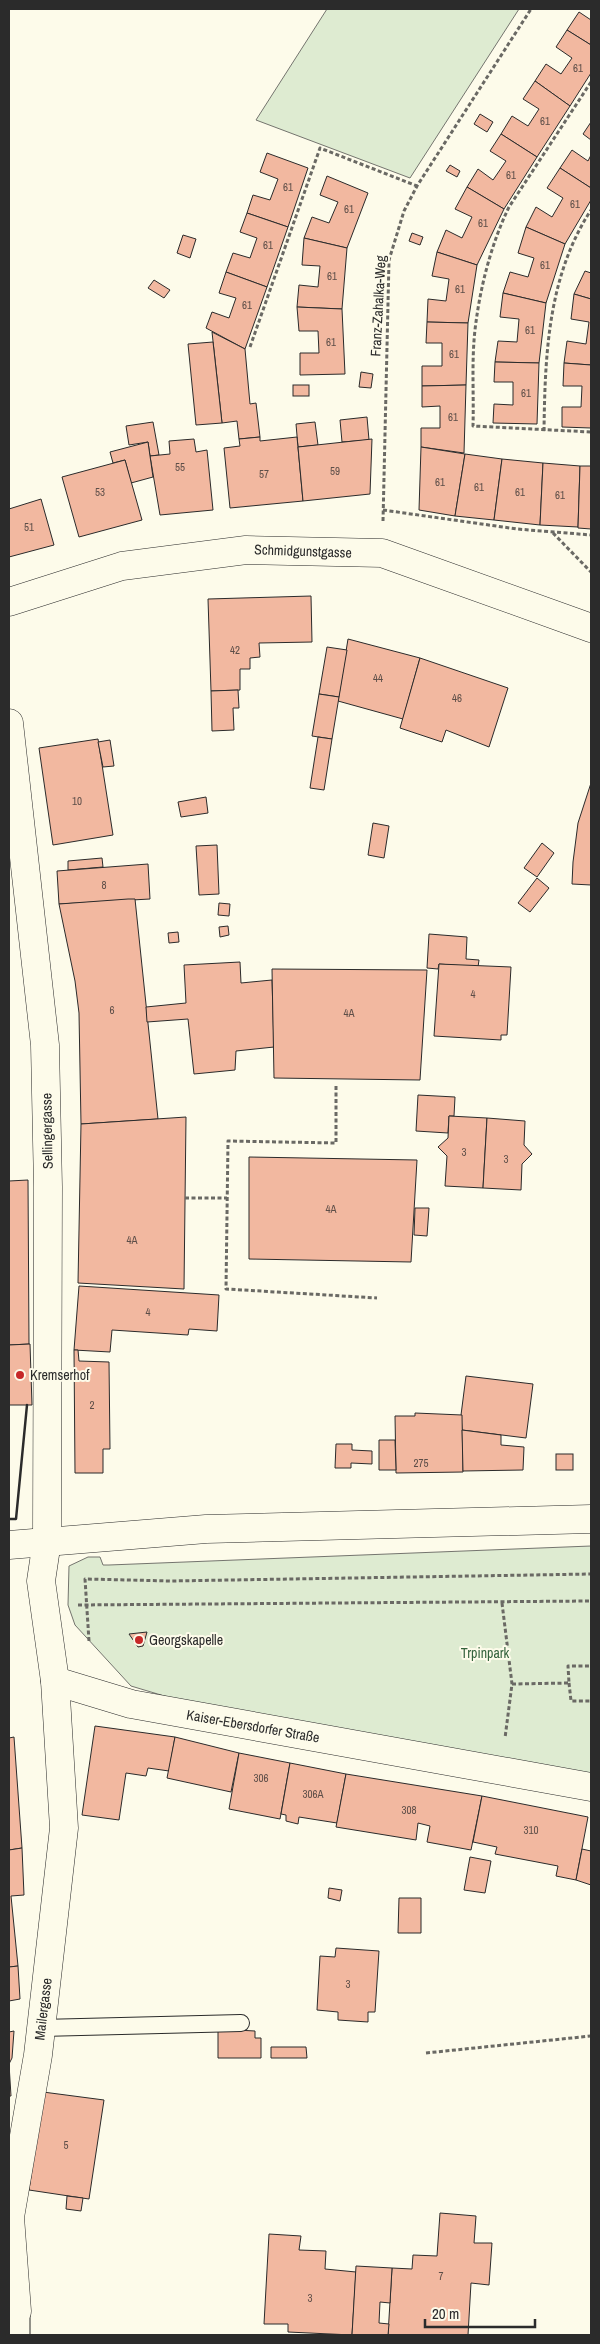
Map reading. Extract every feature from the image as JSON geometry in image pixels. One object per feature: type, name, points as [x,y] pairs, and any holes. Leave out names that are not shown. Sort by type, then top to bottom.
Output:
[{"type":"street","name":"Schmidgunstgasse","points":[[9,602],[122,566],[151,562],[246,550],[382,553],[591,628]]},
{"type":"street","name":"Sellingergasse","points":[[9,723],[45,1044],[48,1188],[47,1541]]},
{"type":"street","points":[[9,1545],[206,1529],[591,1519]]},
{"type":"street","points":[[47,1541],[41,1581],[55,1680]]},
{"type":"street","name":"Kaiser-Ebersdorfer Straße","points":[[55,1680],[131,1704],[591,1787]]},
{"type":"street","name":"Mailergasse","points":[[17,2323],[10,2216],[41,2028],[64,1828],[55,1680]]},
{"type":"lane","points":[[41,2028],[241,2023]]},
{"type":"path","name":"Franz-Zahalka-Weg","points":[[382,553],[389,260],[404,210],[417,186],[531,9]]},
{"type":"path","points":[[591,82],[501,223],[492,251],[476,324],[474,426],[591,432]]},
{"type":"path","points":[[250,347],[320,148],[417,186]]},
{"type":"path","points":[[544,431],[546,348],[553,306],[571,246],[591,210]]},
{"type":"path","points":[[383,510],[553,532],[591,535]]},
{"type":"path","points":[[553,532],[591,572]]},
{"type":"path","points":[[336,1086],[336,1143],[228,1141],[226,1289],[378,1298]]},
{"type":"path","points":[[185,1198],[227,1198]]},
{"type":"path","points":[[89,1641],[85,1579],[171,1580],[591,1574]]},
{"type":"path","points":[[45,1606],[591,1601]]},
{"type":"path","points":[[500,1771],[512,1684],[502,1603]]},
{"type":"path","points":[[591,1666],[568,1666],[571,1701],[591,1701]]},
{"type":"path","points":[[512,1684],[570,1683]]},
{"type":"path","points":[[426,2053],[591,2036]]},
{"type":"green space","points":[[327,9],[519,9],[410,178],[256,120]]},
{"type":"green space","name":"Trpinpark","points":[[591,1546],[591,1776],[181,1701],[131,1686],[75,1625],[68,1605],[69,1566],[88,1557],[100,1557],[103,1565],[109,1565]]},
{"type":"building","points":[[579,12],[591,20],[591,45],[567,30]]},
{"type":"building","points":[[567,30],[591,45],[591,73],[570,106],[535,81],[546,64],[561,74],[572,58],[556,47]]},
{"type":"building","points":[[535,81],[570,106],[537,157],[501,134],[512,116],[528,126],[539,109],[523,99]]},
{"type":"building","points":[[480,114],[493,122],[487,132],[474,124]]},
{"type":"building","points":[[591,122],[591,140],[583,134]]},
{"type":"building","points":[[501,134],[537,157],[504,209],[467,187],[478,169],[493,180],[506,161],[490,151]]},
{"type":"building","points":[[572,150],[588,161],[591,155],[591,188],[560,168]]},
{"type":"building","points":[[267,153],[308,168],[288,227],[247,213],[253,195],[270,200],[278,179],[260,172]]},
{"type":"building","points":[[450,165],[460,171],[457,177],[446,171]]},
{"type":"building","points":[[560,168],[591,188],[591,200],[565,244],[526,227],[536,207],[552,217],[563,198],[547,188]]},
{"type":"building","points":[[327,176],[368,193],[347,248],[304,238],[312,217],[329,223],[338,202],[320,195]]},
{"type":"building","points":[[467,187],[504,209],[477,265],[437,252],[446,230],[462,238],[472,217],[455,209]]},
{"type":"building","points":[[247,213],[288,227],[267,287],[226,272],[233,253],[250,258],[257,238],[240,232]]},
{"type":"building","points":[[526,227],[565,244],[546,303],[503,293],[510,272],[528,277],[534,258],[518,253]]},
{"type":"building","points":[[412,233],[423,237],[420,245],[409,241]]},
{"type":"building","points":[[183,235],[196,239],[190,258],[177,253]]},
{"type":"building","points":[[304,238],[347,248],[342,309],[297,307],[299,285],[318,287],[320,266],[302,265]]},
{"type":"building","points":[[437,252],[477,265],[468,323],[427,322],[428,299],[446,301],[449,279],[432,276]]},
{"type":"building","points":[[585,271],[591,273],[591,299],[574,294]]},
{"type":"building","points":[[226,272],[267,287],[245,349],[206,328],[212,312],[229,318],[236,298],[219,293]]},
{"type":"building","points":[[154,280],[170,290],[164,298],[148,288]]},
{"type":"building","points":[[503,293],[546,303],[539,363],[495,362],[498,341],[517,342],[519,319],[500,317]]},
{"type":"building","points":[[574,294],[591,299],[591,365],[564,363],[567,341],[586,344],[589,322],[571,319]]},
{"type":"building","points":[[297,307],[342,309],[345,374],[300,375],[300,353],[319,353],[318,331],[299,331]]},
{"type":"building","points":[[427,322],[468,323],[466,385],[422,386],[422,366],[442,366],[442,343],[426,343]]},
{"type":"building","points":[[212,332],[245,349],[250,404],[256,403],[260,437],[239,439],[237,421],[222,423]]},
{"type":"building","points":[[213,342],[222,423],[196,425],[188,344]]},
{"type":"building","points":[[495,362],[539,363],[537,424],[493,423],[494,404],[513,405],[513,382],[494,382]]},
{"type":"building","points":[[564,363],[591,365],[591,428],[562,427],[562,407],[581,407],[582,386],[563,386]]},
{"type":"building","points":[[361,372],[373,374],[371,388],[359,387]]},
{"type":"building","points":[[293,385],[309,385],[309,396],[293,396]]},
{"type":"building","points":[[466,385],[464,453],[421,447],[421,428],[440,428],[440,406],[422,407],[422,386]]},
{"type":"building","points":[[367,417],[369,440],[342,442],[340,420]]},
{"type":"building","points":[[153,422],[159,455],[150,456],[148,442],[129,445],[126,426]]},
{"type":"building","points":[[315,422],[318,445],[298,447],[296,424]]},
{"type":"building","points":[[260,437],[260,441],[297,437],[303,501],[230,508],[224,448],[240,446],[239,439]]},
{"type":"building","points":[[194,439],[196,452],[207,450],[213,510],[160,515],[150,456],[170,454],[169,441]]},
{"type":"building","points":[[372,439],[370,494],[303,501],[298,447]]},
{"type":"building","points":[[148,442],[153,477],[131,483],[125,460],[113,463],[110,452]]},
{"type":"building","points":[[421,447],[465,454],[455,516],[419,510]]},
{"type":"building","points":[[465,454],[502,459],[494,520],[455,516]]},
{"type":"building","points":[[502,459],[543,463],[540,525],[494,520]]},
{"type":"building","points":[[125,460],[142,520],[79,537],[62,477]]},
{"type":"building","points":[[543,463],[580,466],[578,527],[540,525]]},
{"type":"building","points":[[580,466],[591,466],[591,529],[578,528]]},
{"type":"building","points":[[41,499],[54,545],[9,557],[9,509]]},
{"type":"building","points":[[311,596],[312,642],[259,643],[260,657],[250,658],[250,669],[240,669],[240,690],[211,691],[208,599]]},
{"type":"building","points":[[348,639],[420,658],[403,719],[338,701]]},
{"type":"building","points":[[327,647],[347,650],[339,697],[319,694]]},
{"type":"building","points":[[420,658],[508,688],[489,747],[446,730],[442,742],[400,728]]},
{"type":"building","points":[[238,690],[239,708],[233,708],[234,730],[212,731],[211,691]]},
{"type":"building","points":[[319,694],[339,697],[332,739],[312,736]]},
{"type":"building","points":[[318,737],[332,739],[324,790],[310,788]]},
{"type":"building","points":[[98,739],[113,835],[53,845],[39,748]]},
{"type":"building","points":[[110,740],[114,766],[103,767],[98,742]]},
{"type":"building","points":[[591,783],[591,885],[572,884],[578,823]]},
{"type":"building","points":[[206,797],[208,813],[181,817],[178,802]]},
{"type":"building","points":[[373,823],[389,826],[384,858],[368,855]]},
{"type":"building","points":[[542,843],[554,853],[537,877],[524,868]]},
{"type":"building","points":[[217,845],[219,894],[199,895],[196,846]]},
{"type":"building","points":[[102,858],[103,867],[68,870],[68,861]]},
{"type":"building","points":[[148,864],[150,899],[59,904],[57,871]]},
{"type":"building","points":[[537,878],[549,888],[530,912],[518,903]]},
{"type":"building","points":[[135,899],[158,1119],[81,1124],[79,1013],[75,981],[59,904]]},
{"type":"building","points":[[219,903],[230,904],[229,916],[218,915]]},
{"type":"building","points":[[228,926],[229,935],[220,937],[219,927]]},
{"type":"building","points":[[178,932],[179,942],[169,943],[168,933]]},
{"type":"building","points":[[429,934],[467,937],[466,959],[479,960],[478,967],[439,964],[438,969],[427,968]]},
{"type":"building","points":[[240,962],[241,983],[272,980],[274,1047],[236,1051],[235,1070],[194,1074],[188,1019],[147,1022],[146,1007],[186,1003],[184,965]]},
{"type":"building","points":[[439,964],[511,967],[507,1035],[501,1035],[501,1040],[434,1036]]},
{"type":"building","points":[[272,969],[427,970],[420,1080],[274,1078]]},
{"type":"building","points":[[418,1095],[455,1097],[454,1116],[449,1116],[448,1133],[416,1131]]},
{"type":"building","points":[[449,1116],[487,1118],[483,1188],[445,1186],[447,1156],[438,1147],[448,1138]]},
{"type":"building","points":[[186,1117],[184,1289],[78,1283],[81,1124]]},
{"type":"building","points":[[487,1118],[525,1121],[524,1145],[532,1154],[522,1164],[521,1190],[483,1188]]},
{"type":"building","points":[[249,1157],[417,1160],[411,1262],[249,1259]]},
{"type":"building","points":[[28,1180],[29,1344],[9,1345],[9,1181]]},
{"type":"building","points":[[415,1208],[429,1208],[427,1236],[414,1235]]},
{"type":"building","points":[[79,1286],[219,1295],[217,1331],[189,1329],[188,1335],[112,1330],[110,1352],[74,1350]]},
{"type":"building","name":"Kremserhof","points":[[30,1344],[32,1405],[9,1405],[9,1345]]},
{"type":"building","points":[[74,1350],[78,1350],[79,1361],[109,1362],[110,1449],[103,1449],[103,1473],[75,1473]]},
{"type":"building","points":[[466,1376],[533,1384],[526,1438],[462,1430],[461,1415]]},
{"type":"building","points":[[415,1413],[462,1415],[463,1472],[396,1473],[395,1416],[415,1416]]},
{"type":"building","points":[[462,1430],[501,1435],[501,1445],[524,1447],[523,1470],[463,1471]]},
{"type":"building","points":[[379,1440],[395,1440],[396,1470],[379,1470]]},
{"type":"building","points":[[336,1444],[352,1444],[352,1450],[372,1451],[372,1464],[351,1463],[351,1468],[335,1468]]},
{"type":"building","points":[[556,1454],[573,1454],[573,1470],[556,1470]]},
{"type":"building","name":"Georgskapelle","points":[[147,1632],[143,1646],[138,1647],[129,1634]]},
{"type":"building","points":[[95,1726],[175,1737],[169,1771],[148,1768],[146,1776],[126,1773],[119,1820],[82,1815]]},
{"type":"building","points":[[14,1737],[22,1848],[9,1850],[9,1738]]},
{"type":"building","points":[[175,1737],[239,1753],[231,1792],[167,1778]]},
{"type":"building","points":[[239,1753],[290,1763],[280,1819],[229,1809]]},
{"type":"building","points":[[290,1763],[346,1774],[337,1823],[299,1817],[298,1824],[286,1821],[286,1815],[281,1814]]},
{"type":"building","points":[[346,1774],[482,1796],[471,1850],[427,1842],[430,1826],[418,1823],[416,1840],[336,1827]]},
{"type":"building","points":[[482,1796],[588,1817],[576,1880],[556,1876],[558,1866],[495,1854],[497,1847],[473,1842]]},
{"type":"building","points":[[22,1848],[24,1895],[11,1896],[18,1966],[9,1967],[9,1850]]},
{"type":"building","points":[[582,1849],[591,1851],[591,1885],[576,1880]]},
{"type":"building","points":[[470,1857],[491,1861],[485,1893],[464,1890]]},
{"type":"building","points":[[329,1888],[342,1890],[340,1901],[328,1898]]},
{"type":"building","points":[[399,1898],[421,1898],[421,1933],[398,1933]]},
{"type":"building","points":[[336,1948],[379,1951],[375,2012],[368,2012],[368,2022],[338,2020],[338,2012],[317,2010],[320,1956],[335,1957]]},
{"type":"building","points":[[18,1966],[20,1999],[9,2001],[9,1967]]},
{"type":"building","points":[[218,2029],[255,2031],[255,2038],[261,2038],[261,2058],[218,2058]]},
{"type":"building","points":[[14,2031],[12,2058],[9,2064],[9,2032]]},
{"type":"building","points":[[271,2047],[306,2047],[307,2058],[271,2058]]},
{"type":"building","points":[[9,2064],[11,2096],[9,2096]]},
{"type":"building","points":[[43,2092],[104,2100],[89,2199],[29,2190]]},
{"type":"building","points":[[67,2196],[83,2198],[81,2211],[66,2209]]},
{"type":"building","points":[[440,2213],[476,2216],[474,2243],[492,2243],[489,2285],[471,2283],[468,2335],[388,2335],[392,2268],[412,2269],[413,2255],[437,2256]]},
{"type":"building","points":[[269,2234],[301,2236],[299,2250],[326,2251],[325,2269],[356,2272],[352,2335],[288,2332],[288,2324],[264,2324]]},
{"type":"building","points":[[356,2266],[392,2268],[390,2303],[380,2302],[379,2323],[389,2324],[388,2335],[352,2335]]},
{"type":"wall","points":[[9,1519],[16,1519],[27,1405]]},
{"type":"place","name":"Kremserhof","points":[[20,1375]]},
{"type":"place","name":"Georgskapelle","points":[[139,1640]]}]
